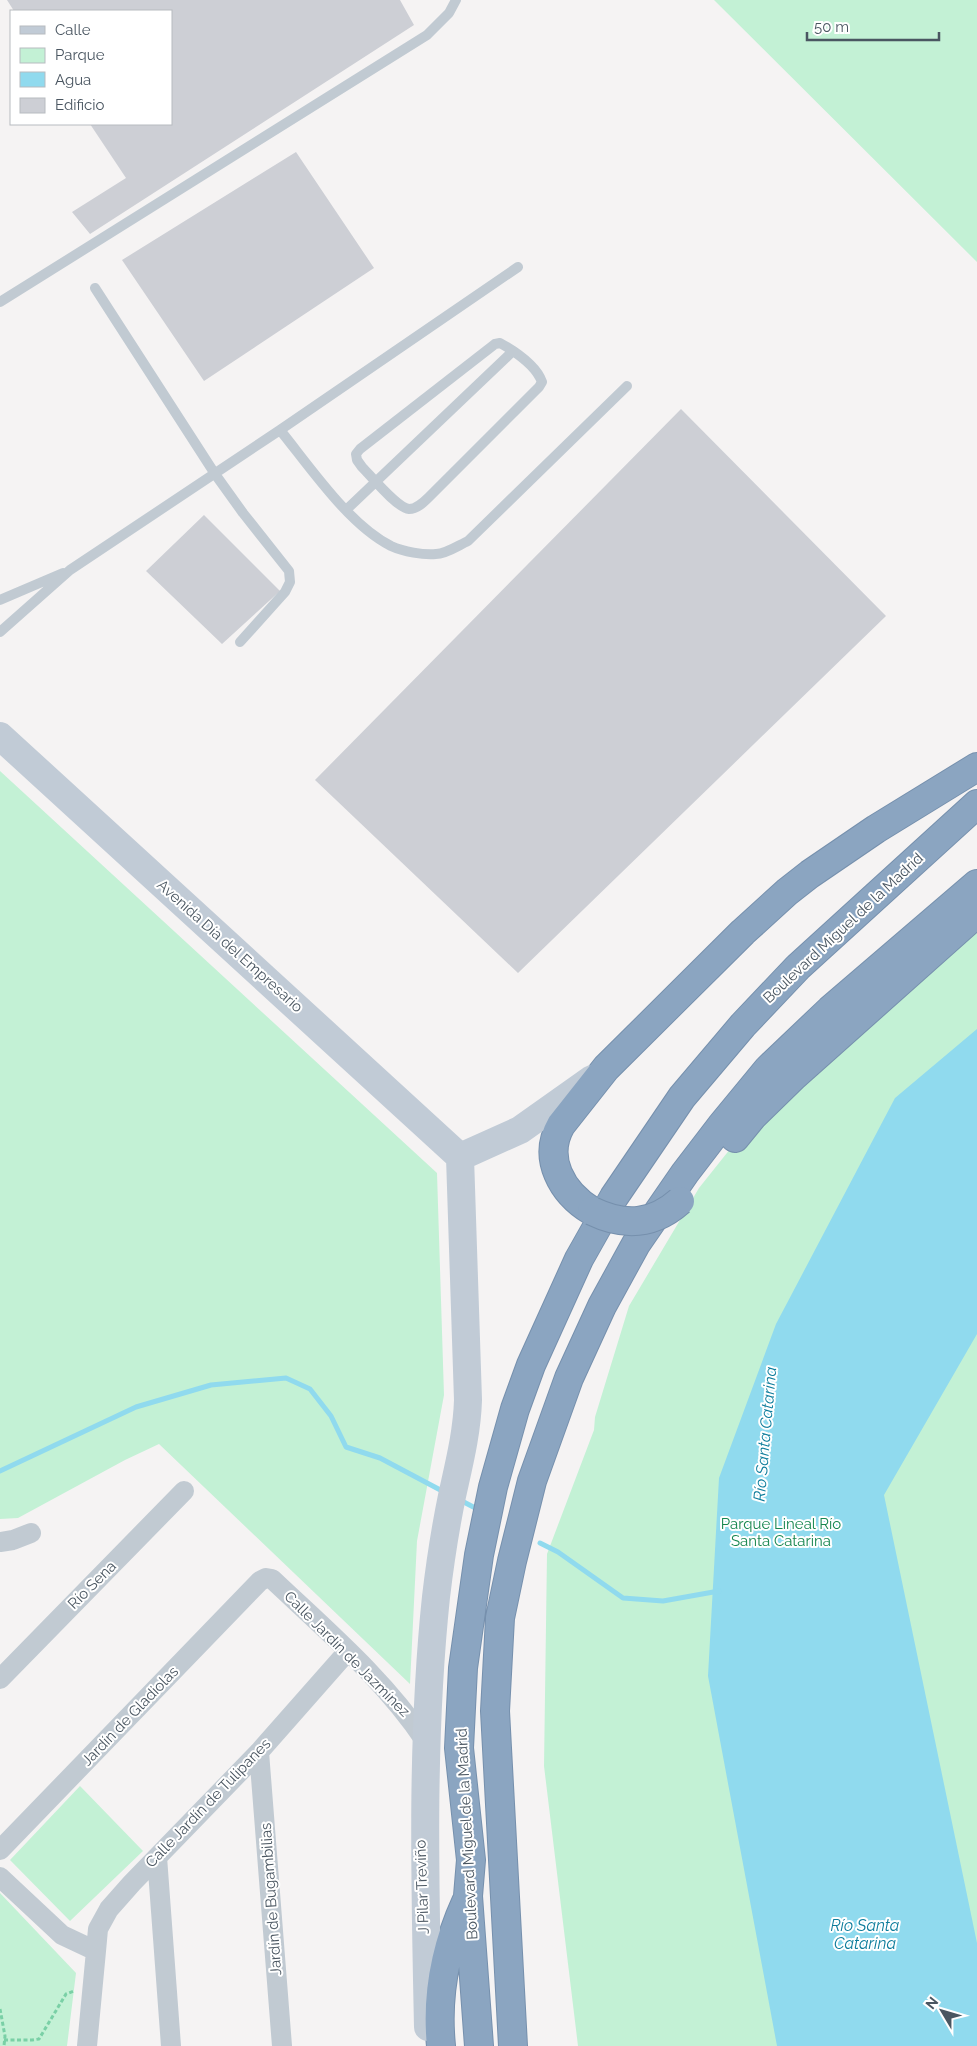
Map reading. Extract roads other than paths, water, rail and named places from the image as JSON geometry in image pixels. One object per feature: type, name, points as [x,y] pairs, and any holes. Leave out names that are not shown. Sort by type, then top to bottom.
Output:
[{"type":"highway","points":[[977,767],[876,829],[787,892],[743,932],[606,1068],[556,1134],[552,1152],[556,1169],[568,1192],[587,1208],[604,1217],[620,1221],[649,1220],[668,1212],[680,1201],[753,1116],[794,1076],[977,913]]},
{"type":"highway","name":"Boulevard Miguel de la Madrid","points":[[479,2046],[468,1896],[471,1860],[459,1748],[464,1668],[479,1556],[493,1487],[514,1409],[531,1365],[579,1259],[614,1197],[682,1097],[742,1025],[798,967],[977,804]]},
{"type":"highway","points":[[513,2046],[495,1711],[500,1618],[532,1481],[569,1378],[602,1306],[636,1244],[685,1173],[744,1098],[768,1070],[830,1010],[977,884]]},
{"type":"highway","points":[[441,2046],[439,2009],[445,1963],[451,1940],[468,1896]]},
{"type":"street","name":"Avenida Día del Empresario","points":[[0,736],[460,1157]]},
{"type":"street","points":[[428,2046],[422,1735],[441,1561],[467,1422],[468,1400],[460,1157],[520,1130],[606,1068]]},
{"type":"street","name":"Río Sena","points":[[0,1678],[184,1491]]},
{"type":"street","points":[[0,1542],[13,1540],[31,1533]]},
{"type":"street","name":"Calle Jardín de Jazmínez","points":[[260,1581],[266,1578],[272,1579],[348,1651],[399,1705],[422,1735]]},
{"type":"street","name":"Jardín de Gladiolas","points":[[0,1850],[260,1581]]},
{"type":"street","name":"Calle Jardín de Tulipanes","points":[[87,2046],[88,1948],[109,1909],[259,1752],[348,1651]]},
{"type":"street","name":"Jardín de Bugambilias","points":[[259,1752],[282,2046]]},
{"type":"street","points":[[157,1857],[171,2046]]},
{"type":"street","points":[[0,1877],[54,1929],[67,1939],[88,1948]]},
{"type":"lane","points":[[0,302],[426,35],[449,13],[456,0]]},
{"type":"lane","points":[[0,632],[70,570],[215,474],[518,267]]},
{"type":"lane","points":[[95,288],[215,474],[242,513],[289,571],[290,582],[285,592],[240,642]]},
{"type":"lane","points":[[500,343],[513,351],[540,376],[542,382],[539,387],[429,497],[417,507],[409,509],[399,504],[357,460],[356,454],[495,344],[500,343]]},
{"type":"lane","points":[[346,510],[513,351]]},
{"type":"lane","points":[[280,430],[346,510],[372,534],[392,547],[438,555],[468,541],[627,386]]},
{"type":"lane","points":[[0,600],[70,570]]},
{"type":"water","name":"Río Santa Catarina","points":[[977,1029],[977,1334],[884,1495],[977,1943],[977,2046],[777,2046],[708,1676],[719,1478],[776,1324],[895,1098]]},
{"type":"waterway","points":[[0,1471],[136,1407],[211,1385],[286,1378],[310,1389],[331,1416],[346,1447],[380,1458],[446,1493]]},
{"type":"waterway","points":[[460,1500],[479,1510]]},
{"type":"waterway","points":[[540,1543],[558,1552],[623,1598],[663,1601],[719,1591]]},
{"type":"park label","name":"Parque Lineal Río Santa Catarina","points":[[781,1532]]}]
